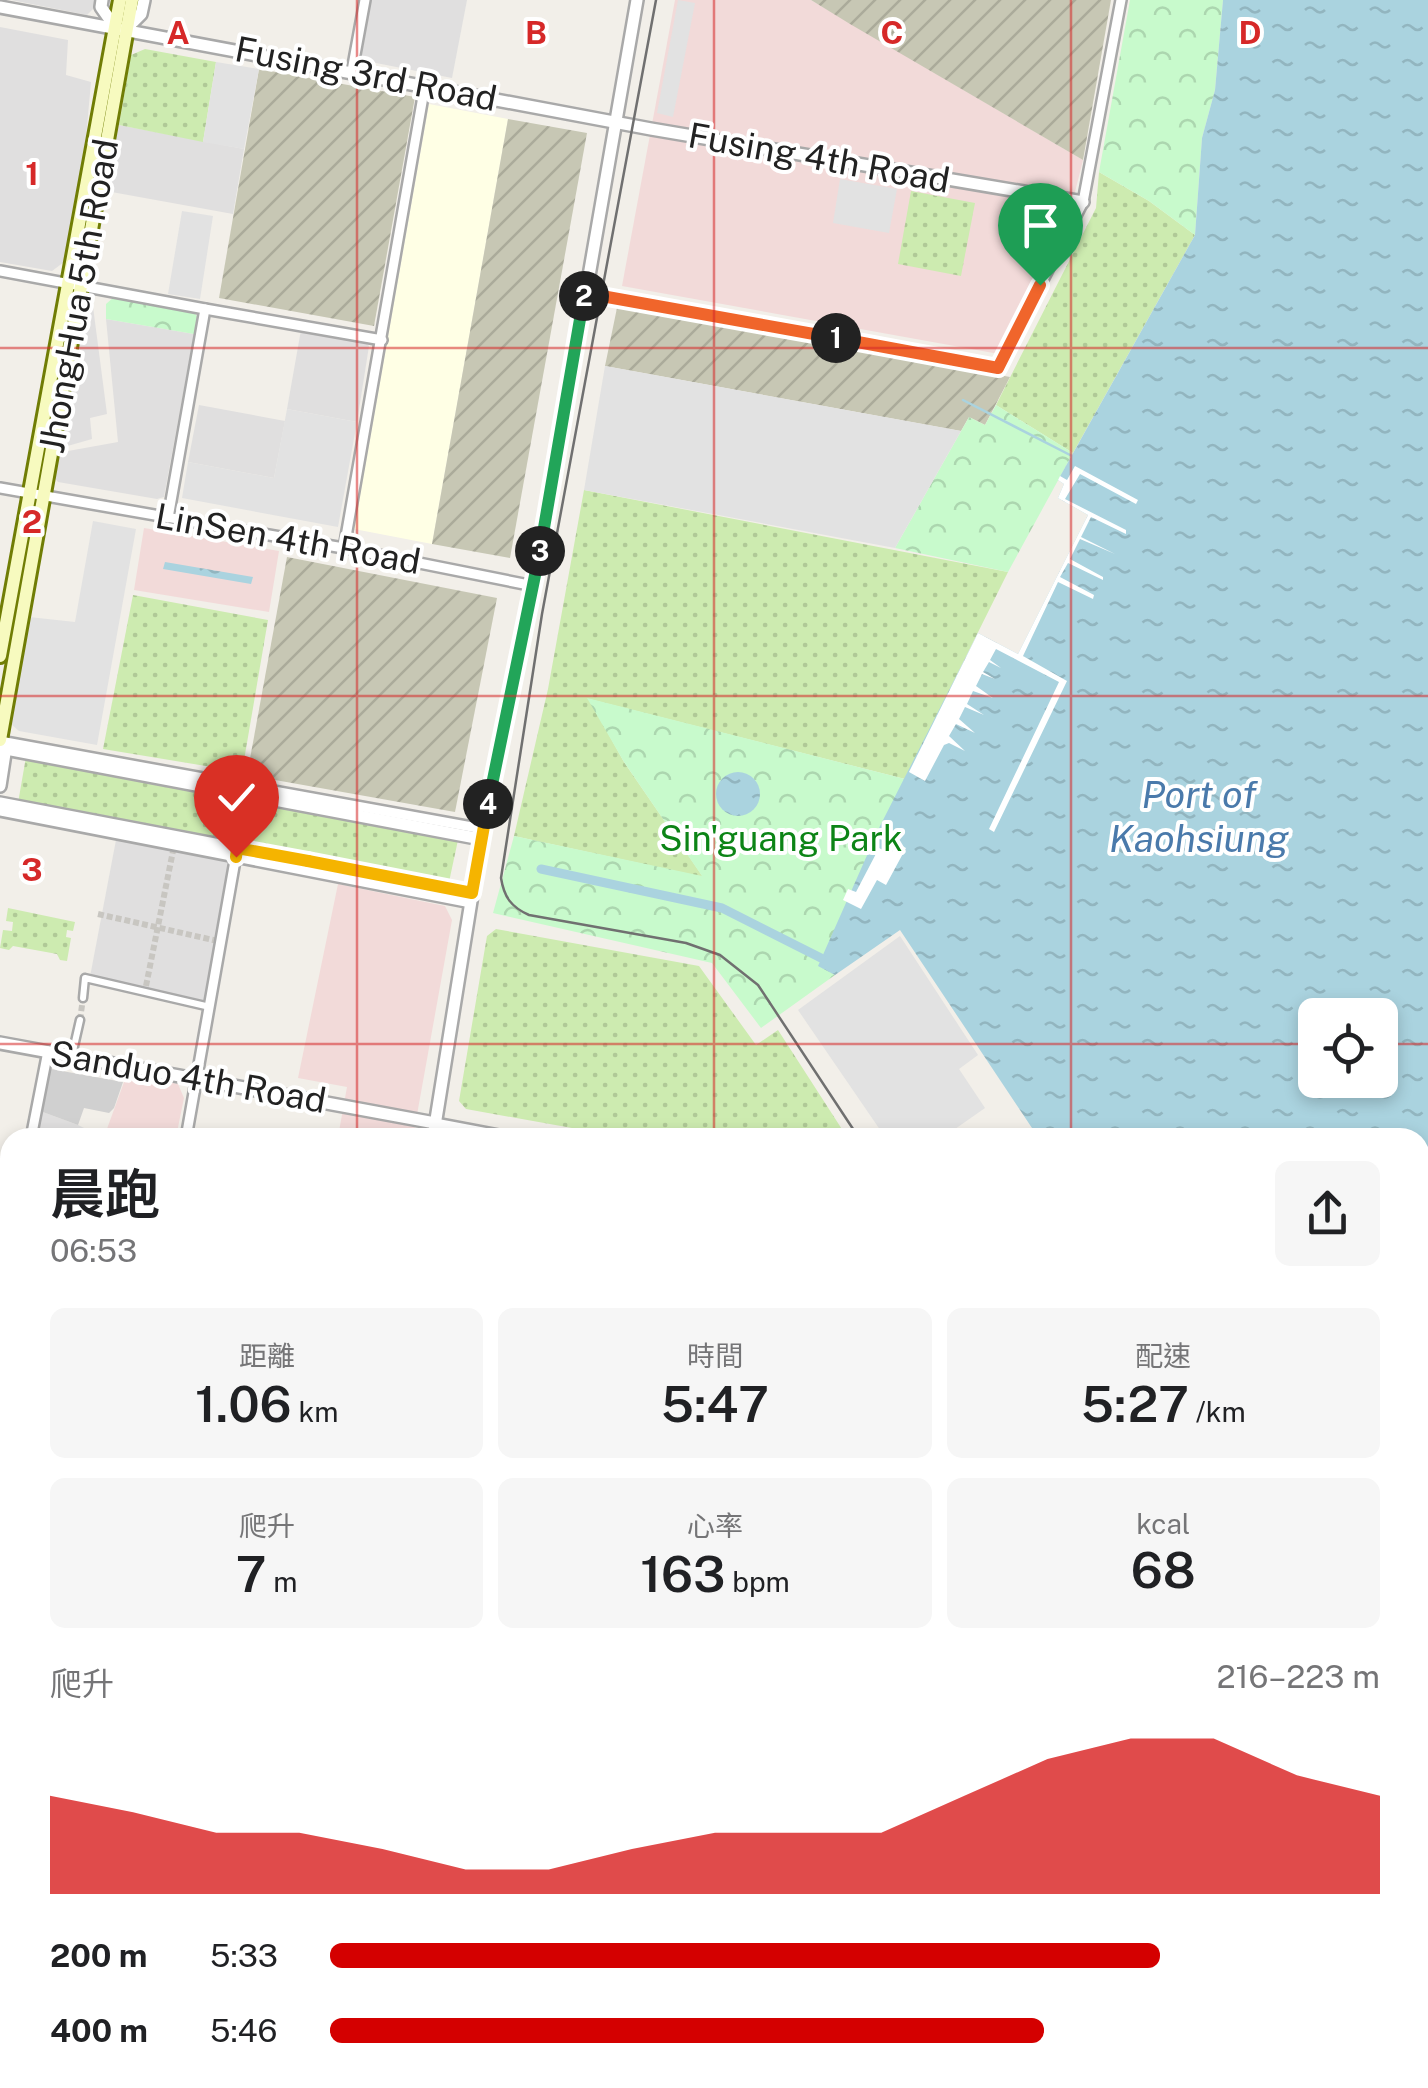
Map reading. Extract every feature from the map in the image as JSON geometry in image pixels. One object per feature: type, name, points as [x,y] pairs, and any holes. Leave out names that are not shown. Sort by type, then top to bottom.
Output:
[{"type":"main road","name":"JhongHua 5th Road","points":[[2,744],[4,651],[75,287],[120,28],[120,0]]},
{"type":"main road","name":"JhongHua 5th Road","points":[[120,28],[132,0]]},
{"type":"street","points":[[102,0],[101,6],[120,28]]},
{"type":"street","name":"JhongHua 5th Road","points":[[120,28],[142,14],[144,0]]},
{"type":"street","points":[[352,71],[364,0]]},
{"type":"street","points":[[435,1128],[482,834],[534,586],[637,0]]},
{"type":"street","points":[[585,293],[998,368],[1083,202],[1121,0]]},
{"type":"street","name":"Fusing 3rd Road","points":[[0,7],[19,5],[120,28],[615,121]]},
{"type":"street","points":[[344,548],[425,85]]},
{"type":"street","name":"Fusing 4th Road","points":[[615,121],[1083,202]]},
{"type":"street","points":[[0,271],[382,340]]},
{"type":"street","points":[[168,518],[205,309]]},
{"type":"street","name":"LinSen 4th Road","points":[[0,488],[344,548],[534,586]]},
{"type":"street","points":[[0,786],[2,744],[482,834]]},
{"type":"street","points":[[0,802],[471,898]]},
{"type":"street","points":[[0,812],[236,852]]},
{"type":"street","points":[[188,1128],[236,852]]},
{"type":"street","points":[[83,998],[86,978],[210,1006]]},
{"type":"street","points":[[72,1055],[80,1020]]},
{"type":"street","name":"Sanduo 4th Road","points":[[0,1043],[436,1123]]},
{"type":"street","points":[[33,1128],[48,1051]]},
{"type":"street","points":[[436,1123],[462,1128]]},
{"type":"shaded area","points":[[11,0],[96,0],[87,15]]},
{"type":"shaded area","points":[[371,0],[467,0],[452,78],[361,60]]},
{"type":"shaded area","points":[[675,0],[811,0],[1083,160],[1072,204],[999,354],[622,286]]},
{"type":"shaded area","points":[[678,0],[695,3],[673,117],[657,113]]},
{"type":"shaded area","points":[[811,0],[1111,0],[1083,160],[850,24]]},
{"type":"shaded area","points":[[0,27],[68,40],[66,75],[91,82],[80,205],[64,262],[52,271],[0,262]]},
{"type":"shaded area","points":[[216,62],[259,69],[244,149],[203,142]]},
{"type":"shaded area","points":[[259,69],[415,97],[374,326],[219,298]]},
{"type":"shaded area","points":[[429,104],[508,119],[432,544],[354,529]]},
{"type":"shaded area","points":[[508,119],[587,133],[510,558],[432,544]]},
{"type":"shaded area","points":[[119,125],[244,149],[233,214],[106,191]]},
{"type":"shaded area","points":[[840,179],[897,189],[889,233],[833,223]]},
{"type":"shaded area","points":[[182,211],[213,216],[200,299],[168,294]]},
{"type":"shaded area","points":[[85,296],[92,299],[107,414],[90,418],[92,439],[64,447],[58,444]]},
{"type":"shaded area","points":[[618,303],[1010,377],[985,425],[969,417],[961,431],[605,366]]},
{"type":"shaded area","points":[[106,319],[194,334],[164,497],[58,482],[54,477],[57,453],[118,442]]},
{"type":"shaded area","points":[[301,330],[369,346],[357,422],[287,409]]},
{"type":"shaded area","points":[[605,366],[961,431],[895,548],[584,490]]},
{"type":"shaded area","points":[[199,405],[285,421],[274,478],[188,462]]},
{"type":"shaded area","points":[[287,409],[357,422],[338,527],[182,498],[188,462],[274,478]]},
{"type":"shaded area","points":[[93,521],[136,529],[97,745],[19,731],[10,723],[29,617],[75,622]]},
{"type":"shaded area","points":[[144,528],[279,551],[269,612],[134,590]]},
{"type":"shaded area","points":[[287,557],[497,598],[455,812],[247,775]]},
{"type":"shaded area","points":[[116,840],[232,863],[204,1008],[89,982]]},
{"type":"shaded area","points":[[338,884],[445,906],[452,920],[415,1128],[340,1128],[347,1087],[298,1078]]},
{"type":"shaded area","points":[[900,936],[978,1055],[959,1069],[985,1108],[956,1128],[879,1128],[798,1010]]},
{"type":"shaded area","points":[[51,1069],[123,1082],[114,1108],[109,1113],[84,1108],[78,1125],[40,1111]]},
{"type":"shaded area","points":[[127,1074],[178,1084],[184,1098],[178,1128],[107,1128]]},
{"type":"shaded area","points":[[40,1111],[84,1128],[37,1128]]},
{"type":"green space","points":[[1130,0],[1223,0],[1215,90],[1202,138],[1195,235],[1149,201],[1099,172]]},
{"type":"green space","points":[[145,49],[216,62],[203,142],[119,125],[131,55]]},
{"type":"green space","points":[[1099,172],[1149,201],[1195,235],[1073,453],[996,405],[1096,208]]},
{"type":"green space","points":[[911,191],[975,203],[961,276],[898,264]]},
{"type":"green space","points":[[114,297],[192,311],[197,316],[194,334],[106,319],[106,304]]},
{"type":"green space","points":[[996,405],[1073,453],[1008,572],[895,548],[969,417],[985,425]]},
{"type":"green space","points":[[584,490],[1008,572],[905,779],[589,699],[624,762],[703,877],[514,836],[548,689]]},
{"type":"green space","points":[[133,595],[268,620],[242,772],[103,749]]},
{"type":"green space","name":"Sin'guang Park","points":[[587,698],[905,779],[819,965],[835,975],[761,1028],[712,963],[493,913],[514,836],[702,876],[624,762]]},
{"type":"green space","points":[[26,757],[458,840],[449,882],[18,803]]},
{"type":"green space","points":[[8,908],[75,922],[73,931],[67,930],[66,937],[71,938],[67,961],[60,960],[57,954],[13,946],[9,950],[0,948],[3,930],[12,931],[13,922],[6,921]]},
{"type":"green space","points":[[496,929],[699,966],[756,1045],[778,1030],[841,1128],[572,1128],[466,1109],[459,1101],[487,936]]},
{"type":"water","name":"Port of Kaohsiung","points":[[1223,0],[1428,0],[1428,1128],[1032,1128],[900,930],[835,975],[818,966],[880,826],[978,633],[1018,654],[1088,515],[1058,498],[1064,484],[1058,480],[1195,235],[1202,138],[1215,90]]},
{"type":"water","points":[[165,562],[253,577],[251,584],[163,569]]},
{"type":"water","points":[[738,772],[754,778],[760,794],[754,810],[738,816],[722,810],[716,794],[722,778]]},
{"type":"pier","points":[[1075,466],[1138,500],[1136,504],[1080,474],[1065,499],[1126,530],[1126,534],[1091,517],[1081,537],[1115,554],[1080,539],[1070,559],[1103,580],[1068,563],[1060,577],[1094,595],[1093,599],[1058,582],[1023,656],[1067,681],[994,832],[989,829],[1059,682],[996,649],[990,660],[1001,668],[989,662],[983,672],[995,679],[982,674],[976,686],[993,698],[973,691],[967,704],[984,715],[965,707],[959,719],[975,733],[956,724],[949,736],[965,751],[949,743],[944,745],[925,781],[909,772],[978,633],[1018,654],[1088,515],[1058,498],[1064,484],[1058,480],[1060,476],[1067,480]]},
{"type":"pier","points":[[897,843],[906,848],[886,885],[877,880],[861,909],[843,900],[848,889],[856,892],[879,848],[891,854]]},
{"type":"waterway","points":[[963,400],[1072,456]]},
{"type":"waterway","points":[[541,869],[722,908],[821,958]]},
{"type":"tunnel","points":[[146,986],[174,846]]},
{"type":"tunnel","points":[[98,914],[222,942]]},
{"type":"tunnel","points":[[80,1020],[83,998]]},
{"type":"tram line","points":[[656,0],[542,614],[501,878],[509,901],[529,915],[686,943],[720,955],[758,985],[852,1128]]},
{"type":"route","points":[[236,857],[237,848],[472,893],[534,586],[585,293],[998,368],[1040,285]]}]
